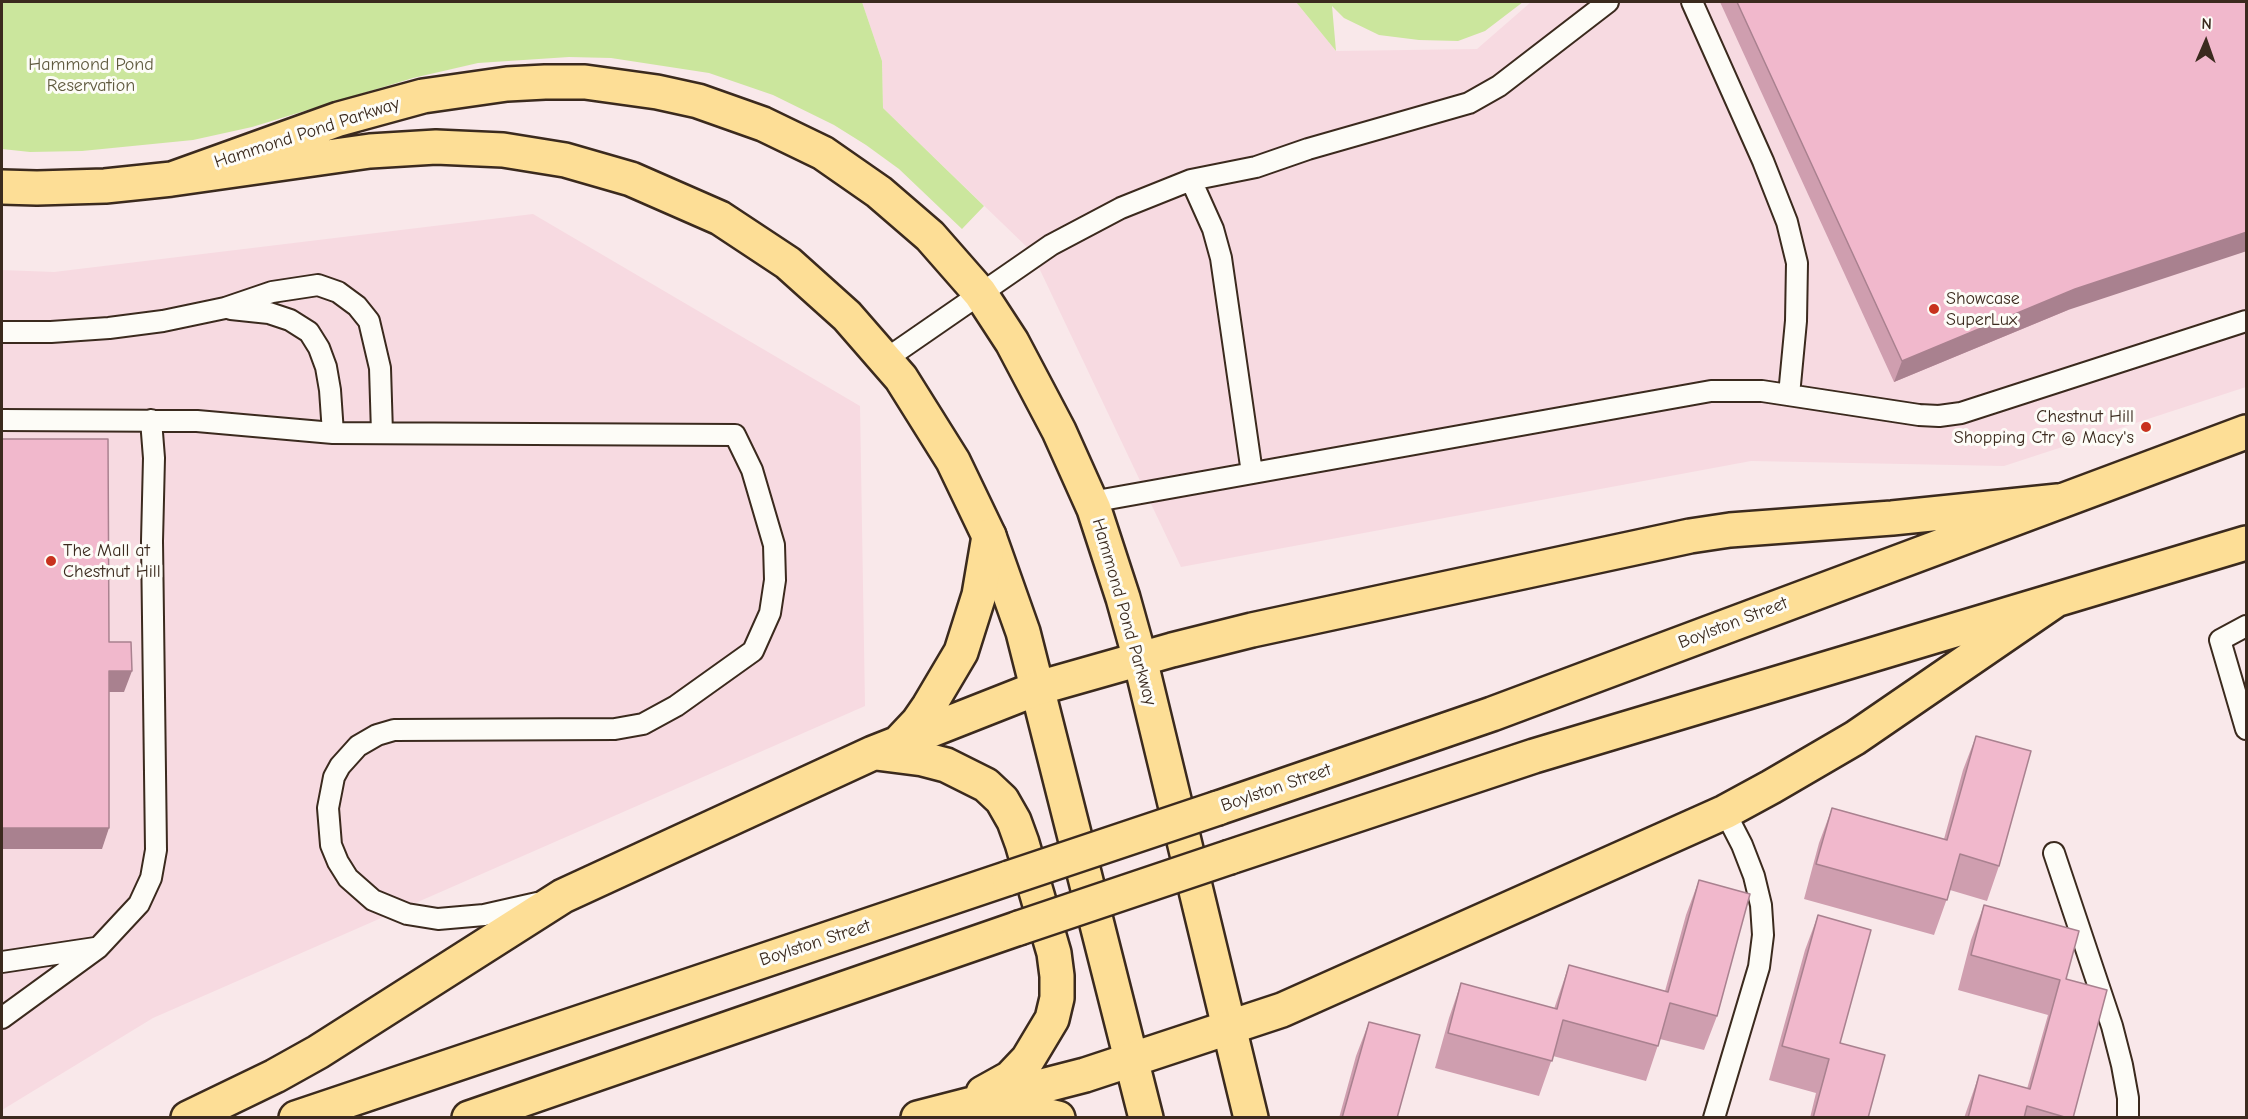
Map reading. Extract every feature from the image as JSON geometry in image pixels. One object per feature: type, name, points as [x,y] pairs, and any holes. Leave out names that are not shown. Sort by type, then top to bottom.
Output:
[{"type":"main road","name":"Hammond Pond Parkway","points":[[172,179],[339,119],[423,96],[507,84],[585,82],[622,86],[698,101],[763,124],[823,153],[879,192],[930,236],[980,293],[1023,361],[1059,431],[1091,502],[1140,658],[1251,1118]]},
{"type":"main road","name":"Hammond Pond Parkway","points":[[2,187],[105,186],[370,152],[436,147],[503,150],[565,160],[630,179],[680,199],[742,230],[807,279],[847,316],[886,359],[916,400],[937,434],[989,536],[1019,618],[1038,688],[1146,1118]]},
{"type":"main road","name":"Boylston Street","points":[[296,1118],[1492,714],[2247,432]]},
{"type":"main road","points":[[188,1118],[275,1076],[318,1052],[563,896],[886,747],[1038,688],[1140,658],[1252,630],[1690,536],[1730,530],[1892,518],[2058,501]]},
{"type":"main road","points":[[886,747],[918,722],[962,652],[979,595],[989,536]]},
{"type":"main road","points":[[469,1118],[1230,856],[1534,756],[2247,543]]},
{"type":"main road","points":[[932,1114],[1085,1075],[1281,1010],[1725,812],[1855,738],[2056,600]]},
{"type":"main road","points":[[886,747],[946,765],[986,784],[1002,800],[1014,821],[1022,843],[1054,953],[1057,976],[1057,998],[1052,1019],[1028,1059],[1010,1078],[995,1087],[932,1114]]},
{"type":"main road","points":[[932,1114],[1028,1111],[1058,1118]]},
{"type":"lane","points":[[886,359],[1051,245],[1087,225],[1153,194],[1191,180],[1256,167],[1308,149],[1469,103],[1499,86],[1608,2]]},
{"type":"lane","points":[[1692,2],[1763,160],[1787,222],[1797,263],[1796,321],[1789,395]]},
{"type":"lane","points":[[1191,180],[1213,229],[1221,258],[1252,473]]},
{"type":"lane","points":[[2,332],[51,332],[110,328],[163,321],[225,308],[272,292],[318,285],[338,292],[357,306],[369,321],[376,343],[380,368],[382,433]]},
{"type":"lane","points":[[225,308],[268,313],[290,320],[309,332],[319,348],[326,367],[333,433]]},
{"type":"lane","points":[[1091,502],[1711,391],[1737,389],[1789,395],[1919,416],[1961,413],[2247,321]]},
{"type":"lane","points":[[2,420],[197,421],[333,433],[735,435],[752,470],[774,544],[775,580],[770,613],[753,651],[676,706],[643,724],[615,729],[394,730],[377,735],[358,746],[338,770],[331,787],[328,808],[331,845],[338,862],[348,878],[363,893],[382,905],[438,919],[462,918],[563,896]]},
{"type":"lane","points":[[2,1018],[98,948],[139,904],[151,878],[156,850],[152,552],[154,458],[151,420]]},
{"type":"lane","points":[[2247,626],[2220,640],[2247,729]]},
{"type":"lane","points":[[1714,1118],[1759,967],[1763,936],[1761,905],[1754,876],[1725,812]]},
{"type":"lane","points":[[2054,853],[2112,1026],[2128,1098],[2128,1118]]},
{"type":"lane","points":[[2,962],[98,948]]},
{"type":"shaded area","points":[[862,2],[1296,2],[1336,51],[1477,49],[1531,2],[2246,2],[2246,387],[2004,466],[1751,461],[1181,567],[1031,251],[883,108],[882,61]]},
{"type":"shaded area","points":[[533,214],[860,406],[865,706],[153,1018],[2,1110],[2,270],[54,272]]},
{"type":"green space","name":"Hammond Pond Reservation","points":[[2,2],[862,2],[882,61],[883,108],[984,206],[962,229],[899,169],[866,145],[834,125],[773,95],[709,73],[611,58],[569,57],[478,63],[413,78],[252,127],[193,140],[82,151],[30,152],[2,149]]},
{"type":"green space","points":[[1296,2],[1523,2],[1485,31],[1458,41],[1419,40],[1379,35],[1344,18],[1332,6],[1336,51]]},
{"type":"building","points":[[1737,2],[2247,2],[2247,232],[2075,289],[1902,361]]},
{"type":"building","name":"The Mall at Chestnut Hill","points":[[2,439],[108,439],[109,642],[131,642],[132,671],[109,671],[109,828],[2,828]]},
{"type":"building","points":[[1976,736],[2031,751],[1999,866],[1960,854],[1947,900],[1816,864],[1832,808],[1947,840]]},
{"type":"building","points":[[1699,880],[1750,894],[1717,1016],[1670,1003],[1658,1046],[1563,1020],[1552,1061],[1448,1033],[1461,983],[1557,1009],[1569,965],[1668,992]]},
{"type":"building","points":[[1984,905],[2079,931],[2066,979],[2107,990],[2073,1118],[2027,1106],[2024,1118],[1968,1118],[1979,1075],[2030,1089],[2060,980],[1971,955]]},
{"type":"building","points":[[1818,915],[1871,930],[1840,1043],[1885,1055],[1868,1118],[1813,1118],[1829,1059],[1782,1046]]},
{"type":"building","points":[[1369,1022],[1420,1035],[1397,1118],[1342,1118]]},
{"type":"place","name":"Showcase SuperLux","points":[[1934,309]]},
{"type":"place","name":"Chestnut Hill Shopping Ctr @ Macy's","points":[[2146,427]]},
{"type":"place","name":"The Mall at Chestnut Hill","points":[[51,561]]}]
